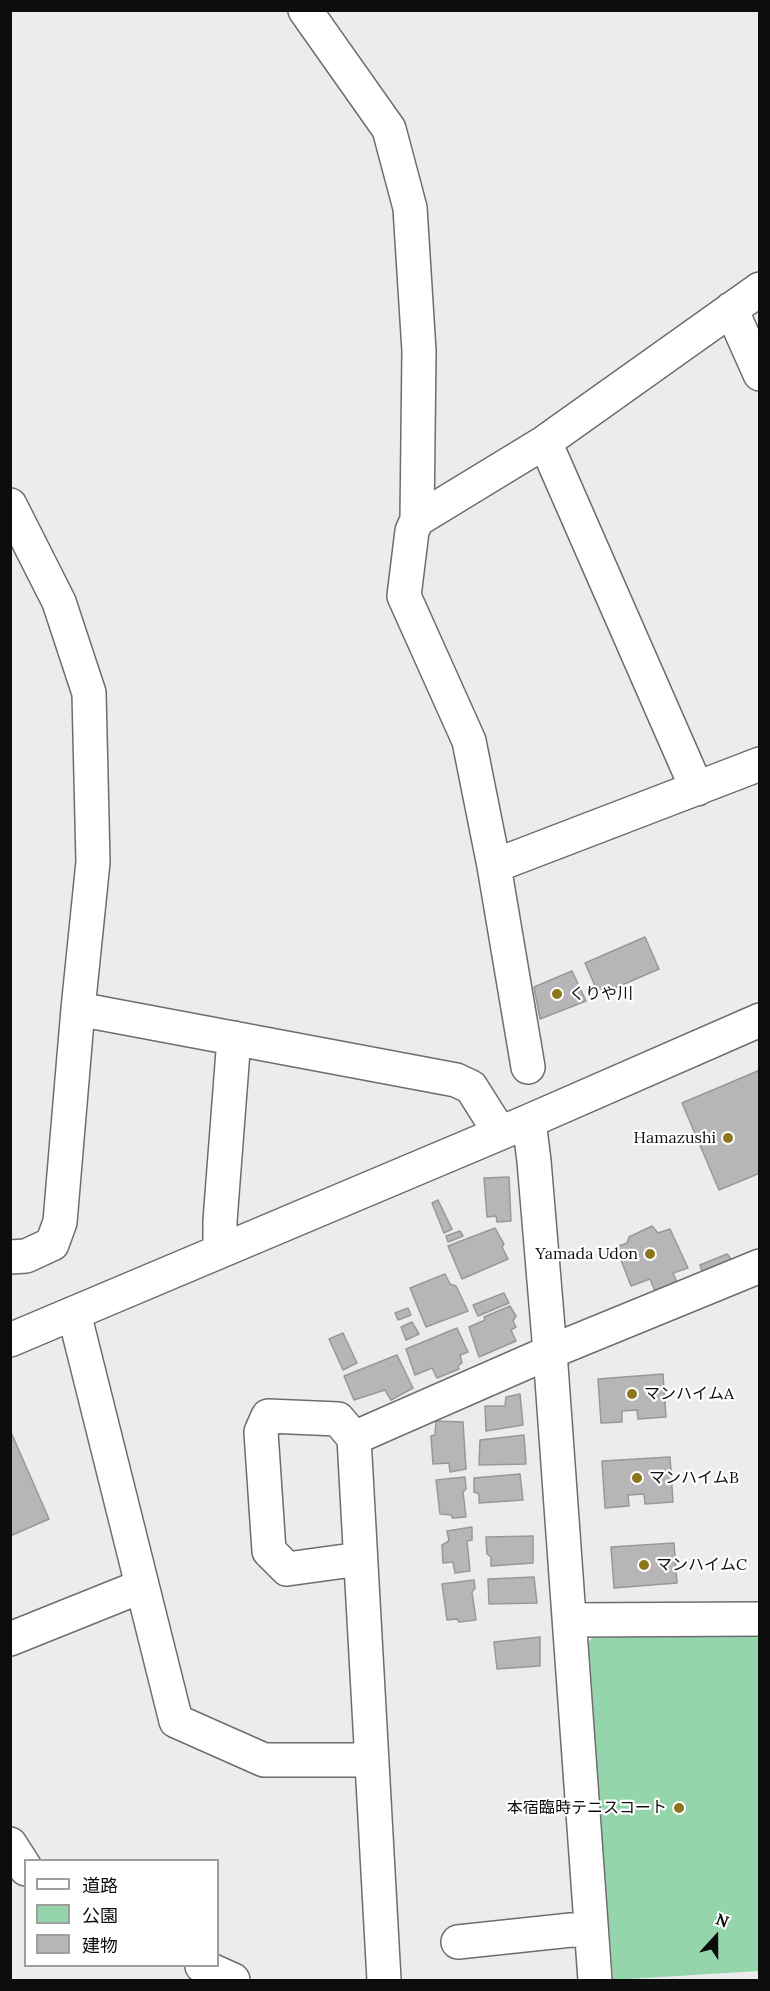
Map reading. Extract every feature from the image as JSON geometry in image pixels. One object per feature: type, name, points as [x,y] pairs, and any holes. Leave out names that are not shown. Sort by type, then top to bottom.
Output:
[{"type":"street","points":[[305,10],[389,129],[410,208],[419,351],[417,520],[412,531],[404,596],[469,741],[494,866],[528,1067]]},
{"type":"street","points":[[417,520],[545,442],[759,290]]},
{"type":"street","points":[[731,309],[759,374]]},
{"type":"street","points":[[545,442],[697,789]]},
{"type":"street","points":[[10,505],[58,602],[89,693],[93,862],[60,1222],[52,1244],[26,1256],[10,1257]]},
{"type":"street","points":[[494,866],[759,764]]},
{"type":"street","points":[[78,1009],[456,1080],[471,1087],[514,1127],[534,1161],[570,1620],[595,1980]]},
{"type":"street","points":[[10,1340],[514,1127],[759,1020]]},
{"type":"street","points":[[220,1251],[220,1221],[234,1038]]},
{"type":"street","points":[[354,1438],[759,1266]]},
{"type":"street","points":[[74,1313],[176,1721],[264,1760],[371,1760]]},
{"type":"street","points":[[360,1559],[287,1569],[269,1551],[261,1432],[268,1416],[338,1419],[354,1438],[384,1980]]},
{"type":"street","points":[[10,1639],[142,1586]]},
{"type":"street","points":[[570,1620],[759,1619]]},
{"type":"street","points":[[10,1844],[24,1866]]},
{"type":"street","points":[[458,1942],[571,1930],[591,1931]]},
{"type":"street","points":[[206,1967],[233,1980]]},
{"type":"green space","name":"本宿臨時テニスコート","points":[[598,1633],[759,1637],[759,1971],[613,1980],[585,1645]]},
{"type":"building","points":[[645,937],[659,969],[599,995],[585,963]]},
{"type":"building","points":[[572,971],[586,1001],[540,1019],[534,987]]},
{"type":"building","name":"Hamazushi","points":[[760,1070],[760,1173],[719,1190],[682,1103]]},
{"type":"building","points":[[509,1177],[511,1221],[497,1222],[496,1216],[487,1217],[484,1178]]},
{"type":"building","points":[[438,1200],[452,1229],[444,1233],[432,1203]]},
{"type":"building","points":[[652,1226],[658,1233],[670,1229],[688,1268],[673,1273],[677,1282],[655,1291],[650,1279],[631,1286],[616,1247],[627,1243],[629,1237]]},
{"type":"building","points":[[495,1228],[504,1244],[502,1247],[508,1259],[462,1279],[448,1246]]},
{"type":"building","points":[[460,1231],[463,1236],[448,1242],[446,1236]]},
{"type":"building","points":[[727,1254],[733,1261],[703,1274],[700,1265]]},
{"type":"building","points":[[445,1274],[450,1284],[456,1286],[468,1311],[426,1327],[410,1288]]},
{"type":"building","points":[[504,1293],[509,1303],[478,1316],[473,1305]]},
{"type":"building","points":[[510,1306],[516,1316],[513,1321],[516,1327],[511,1330],[516,1341],[479,1357],[469,1327],[485,1320],[484,1317]]},
{"type":"building","points":[[408,1308],[411,1315],[398,1320],[395,1313]]},
{"type":"building","points":[[412,1322],[419,1334],[406,1340],[401,1327]]},
{"type":"building","points":[[457,1328],[468,1352],[460,1355],[462,1363],[458,1366],[459,1369],[437,1378],[432,1368],[415,1375],[406,1349]]},
{"type":"building","points":[[343,1333],[357,1363],[343,1370],[329,1339]]},
{"type":"building","points":[[397,1355],[413,1388],[391,1400],[385,1390],[354,1400],[344,1376]]},
{"type":"building","name":"マンハイムA","points":[[663,1374],[666,1417],[638,1419],[637,1410],[622,1411],[622,1422],[601,1423],[598,1379]]},
{"type":"building","points":[[520,1394],[523,1425],[486,1431],[485,1406],[505,1406],[506,1397]]},
{"type":"building","points":[[436,1421],[463,1422],[466,1469],[450,1472],[449,1463],[433,1464],[431,1436],[435,1435]]},
{"type":"building","points":[[10,1430],[49,1519],[10,1536]]},
{"type":"building","points":[[524,1435],[526,1464],[479,1465],[480,1440]]},
{"type":"building","name":"マンハイムB","points":[[670,1457],[673,1502],[645,1504],[644,1494],[628,1495],[629,1506],[605,1508],[602,1461]]},
{"type":"building","points":[[520,1474],[523,1500],[479,1503],[479,1494],[474,1492],[474,1478]]},
{"type":"building","points":[[465,1477],[466,1489],[463,1492],[466,1517],[452,1518],[452,1515],[440,1514],[436,1480]]},
{"type":"building","points":[[472,1527],[472,1540],[467,1541],[470,1571],[455,1573],[453,1562],[443,1563],[442,1545],[449,1541],[447,1531]]},
{"type":"building","points":[[533,1536],[533,1563],[491,1566],[491,1557],[487,1554],[486,1537]]},
{"type":"building","name":"マンハイムC","points":[[674,1543],[677,1583],[614,1588],[611,1547]]},
{"type":"building","points":[[534,1577],[537,1603],[489,1604],[488,1579]]},
{"type":"building","points":[[474,1580],[475,1588],[472,1592],[476,1620],[459,1622],[457,1619],[447,1620],[442,1584]]},
{"type":"building","points":[[540,1637],[540,1666],[497,1669],[494,1642]]},
{"type":"place","name":"くりや川","points":[[557,994]]},
{"type":"place","name":"Hamazushi","points":[[728,1138]]},
{"type":"place","name":"Yamada Udon","points":[[650,1254]]},
{"type":"place","name":"マンハイムA","points":[[632,1394]]},
{"type":"place","name":"マンハイムB","points":[[637,1478]]},
{"type":"place","name":"マンハイムC","points":[[644,1565]]},
{"type":"place","name":"本宿臨時テニスコート","points":[[679,1808]]}]
